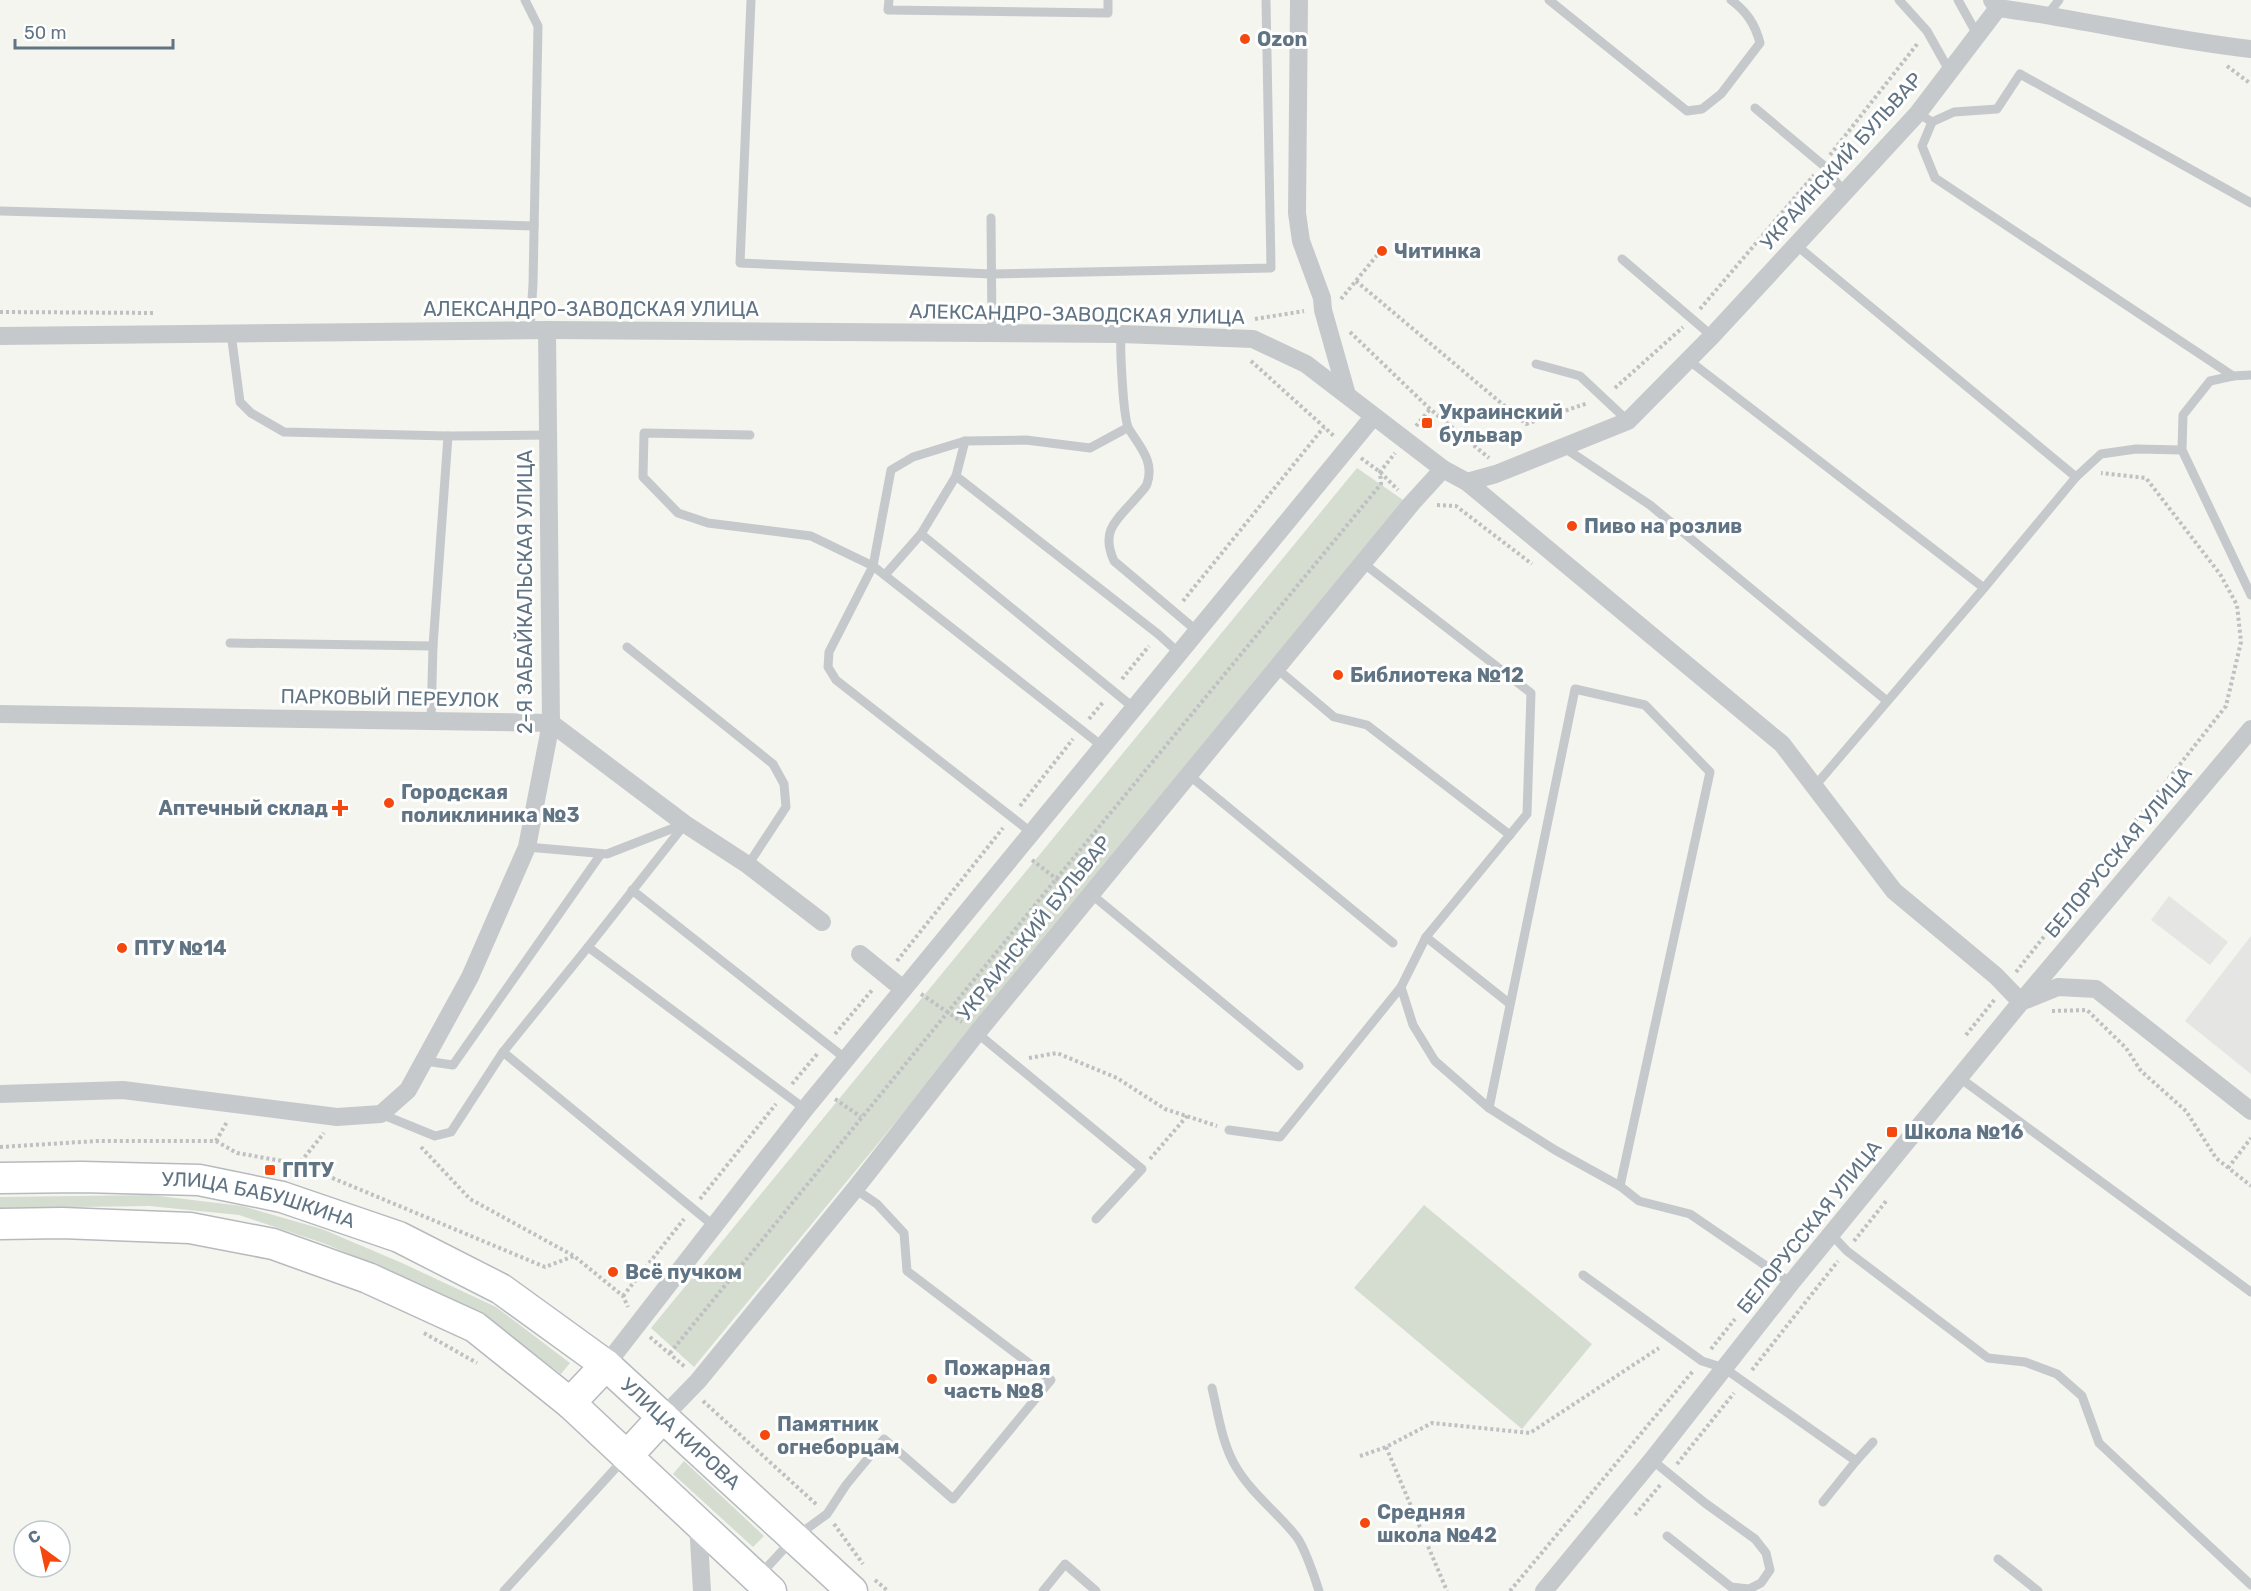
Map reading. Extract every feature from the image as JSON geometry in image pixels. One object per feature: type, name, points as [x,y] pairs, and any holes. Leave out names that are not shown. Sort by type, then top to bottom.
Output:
[{"type":"main road","name":"УЛИЦА БАБУШКИНА","points":[[0,1178],[199,1180],[282,1197],[399,1237],[501,1289]]},
{"type":"main road","name":"УЛИЦА БАБУШКИНА","points":[[0,1224],[62,1223],[190,1228],[273,1244],[368,1278],[475,1327],[570,1403]]},
{"type":"main road","name":"УЛИЦА КИРОВА","points":[[501,1289],[606,1365],[852,1591]]},
{"type":"main road","points":[[606,1365],[570,1403],[764,1585]]},
{"type":"main road","points":[[627,1456],[663,1417]]},
{"type":"street","points":[[1299,0],[1298,213],[1301,241],[1322,298],[1323,310],[1347,394]]},
{"type":"street","points":[[1995,4],[2054,7],[2198,44],[2251,49]]},
{"type":"street","name":"УКРАИНСКИЙ БУЛЬВАР","points":[[1467,482],[1496,474],[1628,421],[1712,336],[1844,192],[1925,118],[1950,72],[1978,36],[1995,4]]},
{"type":"street","name":"АЛЕКСАНДРО-ЗАВОДСКАЯ УЛИЦА","points":[[0,336],[539,330],[1120,334],[1252,339],[1306,364],[1404,441],[1443,469],[1467,482],[1782,744],[1894,891],[2006,986],[2021,1002]]},
{"type":"street","name":"2-Я ЗАБАЙКАЛЬСКАЯ УЛИЦА","points":[[381,1114],[408,1090],[425,1061],[470,977],[527,847],[551,723],[548,435],[539,330]]},
{"type":"street","points":[[606,1365],[805,1109],[1373,417]]},
{"type":"street","name":"УКРАИНСКИЙ БУЛЬВАР","points":[[663,1417],[698,1381],[855,1189],[977,1033],[1412,503],[1443,469]]},
{"type":"street","name":"ПАРКОВЫЙ ПЕРЕУЛОК","points":[[0,714],[551,723]]},
{"type":"street","points":[[551,723],[685,824],[748,865],[822,922]]},
{"type":"street","name":"БЕЛОРУССКАЯ УЛИЦА","points":[[1544,1591],[1652,1460],[1791,1283],[2021,1002],[2251,729]]},
{"type":"street","points":[[860,954],[885,974],[905,986]]},
{"type":"street","points":[[2021,1002],[2058,987],[2096,989],[2251,1111]]},
{"type":"street","points":[[0,1094],[123,1090],[337,1116],[381,1114]]},
{"type":"street","points":[[698,1523],[702,1591]]},
{"type":"lane","points":[[525,0],[538,26],[532,316],[539,330]]},
{"type":"lane","points":[[751,0],[740,263],[991,273],[1270,268],[1266,0]]},
{"type":"lane","points":[[889,0],[888,10],[1108,13],[1108,0]]},
{"type":"lane","points":[[1549,0],[1687,111],[1702,109],[1721,94],[1760,43],[1756,25],[1731,0]]},
{"type":"lane","points":[[1899,0],[1927,31],[1950,72]]},
{"type":"lane","points":[[1958,0],[1978,36]]},
{"type":"lane","points":[[2233,376],[1935,178],[1922,146],[1925,118],[1954,112],[1997,110],[2020,74],[2251,203]]},
{"type":"lane","points":[[1755,108],[1823,165],[1844,192]]},
{"type":"lane","points":[[0,211],[534,226]]},
{"type":"lane","points":[[991,218],[992,333]]},
{"type":"lane","points":[[1796,245],[2076,477]]},
{"type":"lane","points":[[1622,259],[1712,336]]},
{"type":"lane","points":[[231,333],[240,402],[250,413],[284,432],[448,436],[548,435]]},
{"type":"lane","points":[[1120,334],[1127,428],[1141,445],[1148,464],[1147,485],[1110,529],[1107,547],[1114,561],[1197,631]]},
{"type":"lane","points":[[1687,359],[1984,588]]},
{"type":"lane","points":[[1536,364],[1580,376],[1628,421]]},
{"type":"lane","points":[[2251,375],[2210,381],[2183,415],[2182,450],[2251,595]]},
{"type":"lane","points":[[1032,832],[836,680],[828,667],[829,652],[873,566],[891,470],[913,457],[965,441],[1026,440],[1090,448],[1127,428]]},
{"type":"lane","points":[[750,435],[644,433],[643,477],[678,513],[708,523],[811,536],[873,566],[1102,746]]},
{"type":"lane","points":[[431,721],[433,646],[448,436]]},
{"type":"lane","points":[[885,575],[921,534],[956,476],[965,441]]},
{"type":"lane","points":[[1563,447],[1650,505],[1887,701]]},
{"type":"lane","points":[[1815,786],[2085,468],[2101,454],[2136,449],[2182,450]]},
{"type":"lane","points":[[956,476],[1158,634],[1179,653]]},
{"type":"lane","points":[[921,534],[1134,708]]},
{"type":"lane","points":[[1229,1130],[1280,1137],[1401,987],[1426,937],[1527,814],[1531,693],[1363,563]]},
{"type":"lane","points":[[230,643],[433,646]]},
{"type":"lane","points":[[627,646],[773,764],[784,784],[786,807],[748,865]]},
{"type":"lane","points":[[1276,668],[1334,717],[1367,725],[1510,835]]},
{"type":"lane","points":[[1489,1108],[1575,689],[1645,705],[1710,772],[1620,1186]]},
{"type":"lane","points":[[1189,775],[1393,944]]},
{"type":"lane","points":[[527,847],[601,854],[685,824]]},
{"type":"lane","points":[[381,1114],[435,1136],[451,1132],[503,1052],[685,824]]},
{"type":"lane","points":[[425,1061],[453,1065],[601,854]]},
{"type":"lane","points":[[632,890],[846,1059]]},
{"type":"lane","points":[[1088,898],[1299,1066]]},
{"type":"lane","points":[[1426,937],[1510,1004]]},
{"type":"lane","points":[[588,947],[805,1109]]},
{"type":"lane","points":[[1401,987],[1413,1025],[1436,1061],[1489,1108],[1555,1150],[1620,1186],[1640,1201],[1690,1214],[1791,1283]]},
{"type":"lane","points":[[977,1033],[1142,1169],[1096,1219]]},
{"type":"lane","points":[[503,1052],[714,1226]]},
{"type":"lane","points":[[1960,1078],[2251,1292]]},
{"type":"lane","points":[[764,1585],[794,1538],[827,1514],[846,1485],[884,1439],[953,1499],[1051,1380],[907,1271],[904,1233],[877,1204],[855,1189]]},
{"type":"lane","points":[[1832,1234],[1847,1251],[1988,1358],[2025,1362],[2057,1374],[2082,1396],[2099,1443],[2251,1585]]},
{"type":"lane","points":[[1583,1275],[1671,1340],[1702,1361],[1724,1368],[1856,1461]]},
{"type":"lane","points":[[1212,1388],[1222,1431],[1234,1465],[1255,1494],[1298,1538],[1319,1591]]},
{"type":"lane","points":[[1823,1502],[1873,1442]]},
{"type":"lane","points":[[504,1591],[627,1456]]},
{"type":"lane","points":[[1652,1460],[1755,1539],[1766,1553],[1770,1570],[1761,1582],[1749,1589],[1731,1587],[1667,1536]]},
{"type":"lane","points":[[1998,1559],[2038,1591]]},
{"type":"lane","points":[[1043,1591],[1065,1564],[1096,1591]]},
{"type":"path","points":[[1359,277],[1378,254]]},
{"type":"path","points":[[1248,358],[1347,448],[1380,472],[1412,503],[1456,506],[1540,570]]},
{"type":"path","points":[[670,1353],[1381,484],[1380,472],[1430,409]]},
{"type":"path","points":[[1175,611],[1324,427]]},
{"type":"path","points":[[1960,1042],[2226,706],[2241,642],[2236,605],[2220,574],[2146,478],[2093,472],[2085,468]]},
{"type":"path","points":[[623,1296],[1158,634]]},
{"type":"path","points":[[999,833],[1057,878],[1088,898]]},
{"type":"path","points":[[905,986],[977,1033]]},
{"type":"path","points":[[2046,1011],[2087,1010],[2126,1048],[2141,1071],[2186,1111],[2216,1158],[2251,1186]]},
{"type":"path","points":[[1010,1060],[1057,1053],[1117,1078],[1165,1109],[1229,1130]]},
{"type":"path","points":[[1142,1169],[1187,1116]]},
{"type":"path","points":[[299,1164],[330,1125]]},
{"type":"path","points":[[2228,1168],[2251,1138]]},
{"type":"path","points":[[216,1141],[237,1154],[299,1164],[546,1267],[574,1256]]},
{"type":"path","points":[[1631,1519],[1889,1197]]},
{"type":"path","points":[[1809,1263],[1824,1279]]},
{"type":"path","points":[[1510,1591],[1736,1319]]},
{"type":"path","points":[[419,1331],[485,1368]]},
{"type":"path","points":[[1360,1456],[1386,1447],[1432,1423],[1530,1433],[1671,1340]]},
{"type":"path","points":[[1386,1447],[1447,1591]]},
{"type":"shaded area","points":[[1357,468],[1406,502],[694,1367],[651,1328]]},
{"type":"shaded area","points":[[2169,896],[2228,942],[2210,965],[2151,920]]},
{"type":"shaded area","points":[[2251,936],[2251,1074],[2185,1021]]},
{"type":"shaded area","points":[[151,1195],[242,1206],[322,1229],[496,1307],[570,1363],[561,1374],[491,1321],[400,1275],[323,1243],[239,1215],[149,1206],[0,1208],[0,1197]]},
{"type":"shaded area","points":[[1424,1205],[1592,1344],[1522,1429],[1354,1288]]},
{"type":"shaded area","points":[[684,1461],[764,1536],[753,1547],[673,1474]]},
{"type":"place","name":"Ozon","points":[[1245,39]]},
{"type":"place","name":"Читинка","points":[[1382,251]]},
{"type":"place","name":"Украинский бульвар","points":[[1427,423]]},
{"type":"place","name":"Пиво на розлив","points":[[1572,526]]},
{"type":"place","name":"Библиотека №12","points":[[1338,675]]},
{"type":"place","name":"Городская поликлиника №3","points":[[389,803]]},
{"type":"place","name":"Аптечный склад","points":[[340,808]]},
{"type":"place","name":"ПТУ №14","points":[[122,948]]},
{"type":"place","name":"Школа №16","points":[[1892,1132]]},
{"type":"place","name":"ГПТУ","points":[[270,1170]]},
{"type":"place","name":"Всё пучком","points":[[613,1272]]},
{"type":"place","name":"Пожарная часть №8","points":[[932,1379]]},
{"type":"place","name":"Памятник огнеборцам","points":[[765,1435]]},
{"type":"place","name":"Средняя школа №42","points":[[1365,1523]]}]
